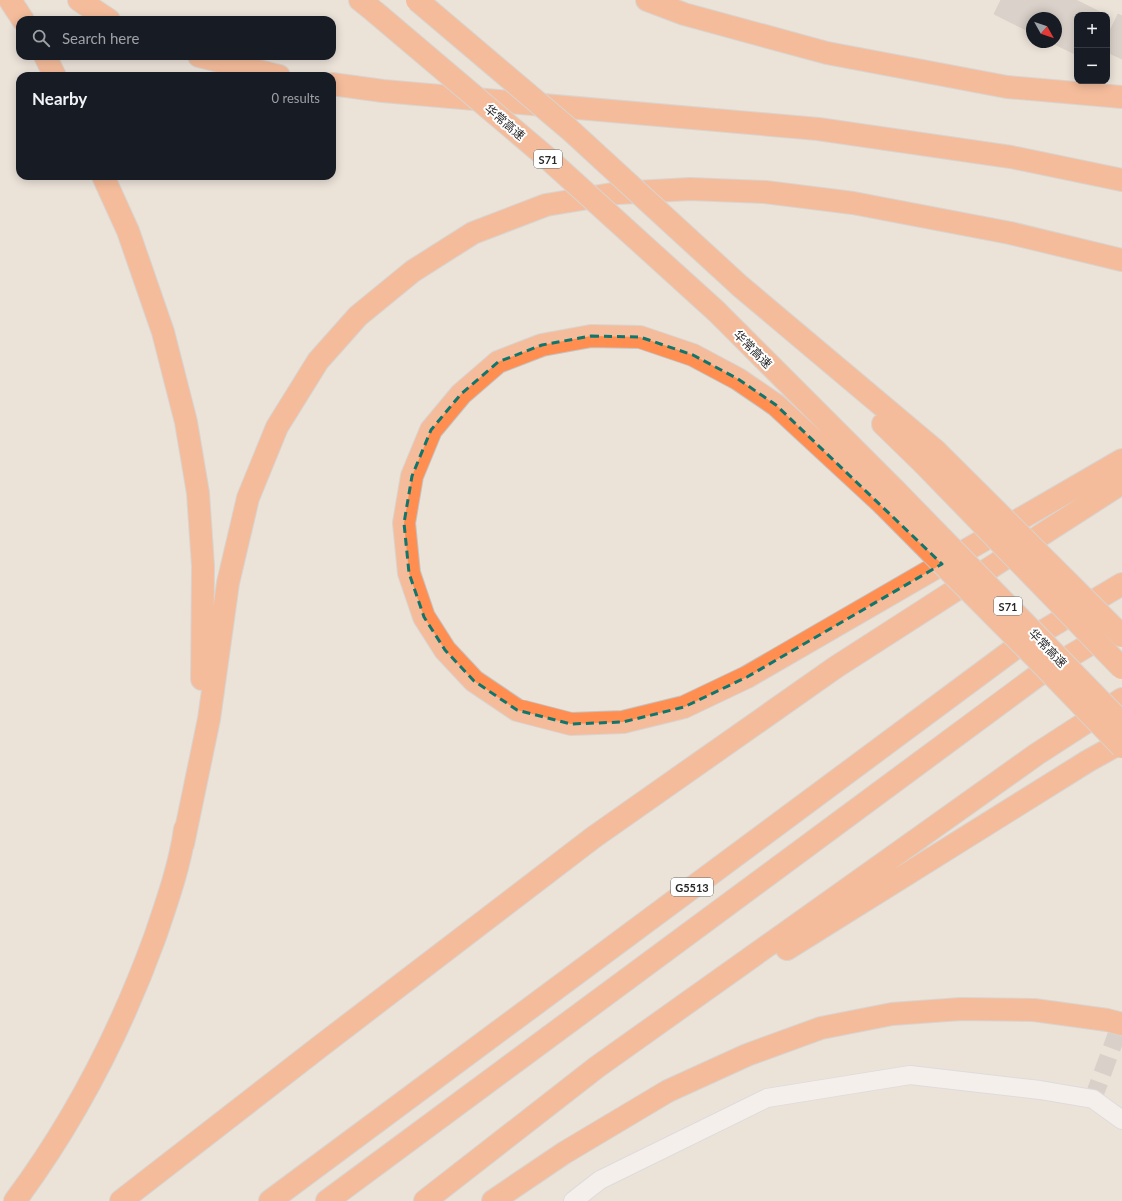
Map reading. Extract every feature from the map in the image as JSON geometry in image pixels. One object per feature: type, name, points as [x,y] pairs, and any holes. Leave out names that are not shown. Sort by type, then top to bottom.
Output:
[{"type":"highway","points":[[10,0],[20,16]]},
{"type":"highway","points":[[79,0],[103,16]]},
{"type":"highway","points":[[417,0],[569,129],[929,457],[1122,636]]},
{"type":"highway","points":[[647,0],[684,14],[827,53],[1007,87],[1122,97]]},
{"type":"highway","name":"华常高速","points":[[367,6],[545,156],[716,311],[888,497],[1122,723]]},
{"type":"highway","points":[[47,60],[53,72]]},
{"type":"highway","points":[[215,60],[263,72]]},
{"type":"highway","points":[[336,85],[383,91],[818,128],[1010,157],[1122,180]]},
{"type":"highway","points":[[105,180],[128,231],[163,332],[186,422],[198,493],[203,566],[203,660],[199,723],[183,844]]},
{"type":"highway","points":[[15,1201],[73,1116],[107,1052],[138,982],[162,917],[183,844],[209,718],[228,583],[248,498],[277,427],[318,361],[358,316],[412,271],[472,233],[546,204],[618,193],[698,189],[765,192],[853,203],[1010,232],[1122,260]]},
{"type":"highway","points":[[1122,460],[747,676],[684,707],[623,722],[571,724],[517,710],[474,681],[445,650],[424,617],[409,573],[404,523],[412,476],[431,430],[461,394],[498,362],[542,345],[591,336],[640,337],[693,355],[738,379],[776,406],[888,497],[1036,658],[1122,747]]},
{"type":"highway","points":[[929,457],[1122,668]]},
{"type":"highway","points":[[121,1201],[594,837],[836,667],[1122,483]]},
{"type":"highway","name":"G5513","points":[[270,1201],[1018,646],[1122,584]]},
{"type":"highway","name":"G5513","points":[[326,1201],[1030,680],[1122,624]]},
{"type":"highway","points":[[425,1201],[597,1067],[1037,754],[1122,699]]},
{"type":"highway","points":[[597,1067],[1088,761],[1122,742]]},
{"type":"highway","points":[[493,1201],[564,1153],[668,1091],[747,1055],[821,1028],[892,1014],[961,1009],[1034,1010],[1107,1020],[1122,1024]]},
{"type":"street","points":[[573,1201],[600,1180],[767,1098],[910,1075],[1040,1090],[1092,1099],[1122,1120]]},
{"type":"highlighted area","points":[[591,336],[640,337],[693,355],[738,379],[776,405],[942,564],[747,677],[684,707],[623,722],[571,724],[517,710],[474,681],[445,650],[424,617],[409,573],[404,523],[412,476],[431,430],[461,394],[498,362],[542,345]]},
{"type":"building","points":[[1001,0],[1076,0],[1100,12],[1074,12],[1074,54],[1062,48],[1062,12],[1026,12],[1026,30],[994,14]]},
{"type":"building","points":[[1118,14],[1122,16],[1122,59],[1110,53],[1110,31]]},
{"type":"tunnel","points":[[1093,1099],[1122,1020]]}]
